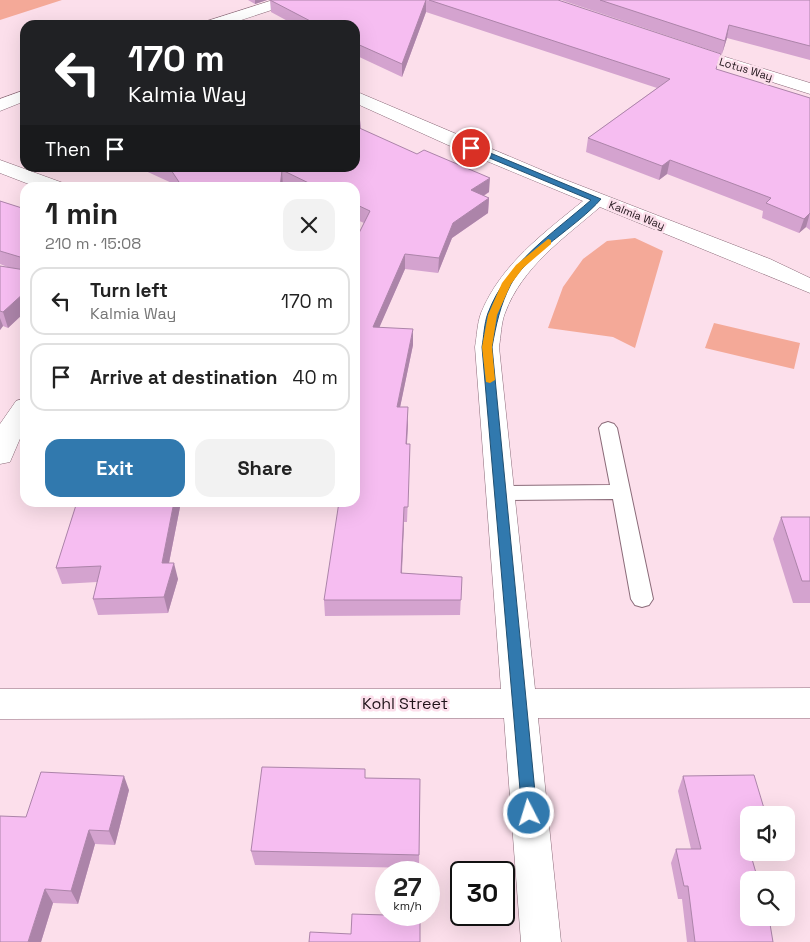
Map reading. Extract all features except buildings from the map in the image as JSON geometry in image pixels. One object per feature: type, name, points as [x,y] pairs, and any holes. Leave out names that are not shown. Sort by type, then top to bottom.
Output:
[{"type":"street","points":[[228,20],[288,0]]},
{"type":"street","name":"Lotus Way","points":[[670,45],[810,89]]},
{"type":"street","points":[[0,106],[20,97]]},
{"type":"street","name":"Kalmia Way","points":[[360,98],[455,141],[762,264],[810,286]]},
{"type":"street","points":[[0,166],[43,182]]},
{"type":"street","points":[[541,942],[487,347],[492,315],[507,283],[520,266],[597,199]]},
{"type":"street","points":[[0,455],[12,426],[20,414]]},
{"type":"street","name":"Kohl Street","points":[[0,704],[810,703]]},
{"type":"lane","points":[[608,428],[642,599]]},
{"type":"lane","points":[[500,493],[620,492]]},
{"type":"shaded area","points":[[0,0],[62,0],[0,20]]},
{"type":"shaded area","points":[[635,238],[663,251],[635,348],[613,337],[548,328],[563,287],[583,259],[607,241]]},
{"type":"shaded area","points":[[714,323],[800,343],[794,369],[705,348]]},
{"type":"slow traffic","points":[[490,380],[487,347],[492,315],[507,283],[520,266],[548,242]]},
{"type":"route","points":[[471,148],[597,199],[520,266],[507,283],[492,315],[487,347],[529,813]]}]
